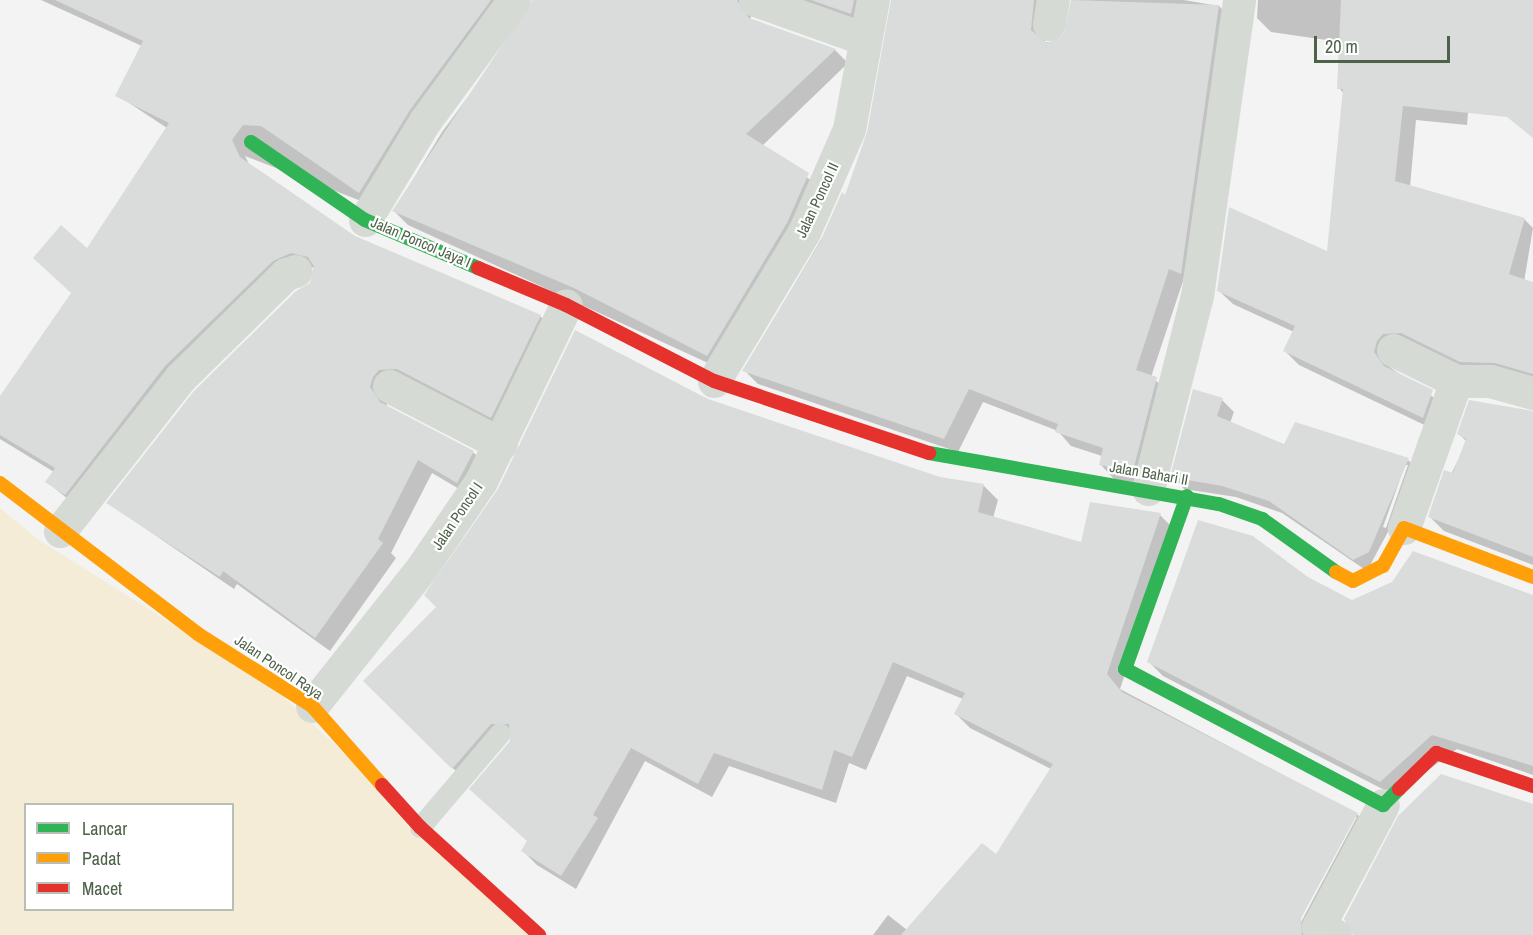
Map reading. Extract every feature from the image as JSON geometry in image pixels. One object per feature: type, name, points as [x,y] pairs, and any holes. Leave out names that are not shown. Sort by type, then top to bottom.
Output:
[{"type":"street","name":"Jalan Poncol Jaya I","points":[[514,0],[418,131],[365,220],[566,305],[714,381]]},
{"type":"street","points":[[755,0],[862,38]]},
{"type":"street","name":"Jalan Poncol II","points":[[714,381],[804,232],[849,129],[862,38],[873,0]]},
{"type":"street","points":[[1148,489],[1197,296],[1239,0]]},
{"type":"street","points":[[251,142],[365,220]]},
{"type":"street","points":[[60,531],[180,378],[286,274],[296,271]]},
{"type":"street","name":"Jalan Poncol I","points":[[312,705],[421,569],[501,444],[566,305]]},
{"type":"street","points":[[1393,350],[1456,381],[1490,381],[1533,393]]},
{"type":"street","name":"Jalan Bahari II","points":[[714,381],[946,459],[1187,496],[1262,519],[1317,561],[1353,581],[1383,566],[1404,528]]},
{"type":"street","points":[[1456,381],[1404,528],[1533,577]]},
{"type":"street","points":[[389,386],[501,444]]},
{"type":"street","name":"Jalan Poncol Raya","points":[[0,483],[198,634],[312,705],[420,827],[539,935]]},
{"type":"street","points":[[1187,496],[1125,669],[1383,805]]},
{"type":"street","points":[[1335,935],[1318,927],[1383,805],[1436,753],[1533,786]]},
{"type":"lane","points":[[420,827],[500,733]]},
{"type":"shaded area","points":[[0,508],[39,540],[274,688],[539,935],[0,935]]},
{"type":"building","points":[[55,0],[491,0],[410,110],[359,193],[261,126],[243,125],[232,140],[240,157],[355,236],[541,315],[491,418],[397,369],[379,370],[373,377],[370,387],[380,402],[474,451],[457,483],[418,460],[378,539],[383,543],[315,638],[223,571],[220,577],[106,503],[194,391],[296,291],[310,283],[314,266],[308,257],[291,253],[273,261],[165,366],[65,495],[45,482],[55,468],[0,435],[0,396],[71,293],[33,258],[61,225],[87,248],[169,123],[115,96],[143,41]]},
{"type":"building","points":[[532,0],[737,0],[749,18],[836,49],[746,134],[809,173],[787,223],[707,356],[574,288],[392,211]]},
{"type":"building","points":[[811,0],[854,0],[851,14]]},
{"type":"building","points":[[891,0],[1034,0],[1031,30],[1047,43],[1064,35],[1071,0],[1219,5],[1181,274],[1169,269],[1136,370],[1157,377],[1133,471],[1099,465],[1103,448],[1055,432],[1058,424],[969,389],[944,439],[742,371],[820,242],[842,192],[845,195],[867,132]]},
{"type":"building","points":[[1341,0],[1533,0],[1533,138],[1507,117],[1403,106],[1395,181],[1525,218],[1509,274],[1533,282],[1533,374],[1495,363],[1460,362],[1401,333],[1383,334],[1377,341],[1374,352],[1384,366],[1433,390],[1423,418],[1283,351],[1295,326],[1217,291],[1229,207],[1327,251],[1343,89],[1337,89]]},
{"type":"building","points":[[575,330],[708,399],[940,477],[984,484],[978,512],[1081,542],[1090,502],[1161,513],[1107,674],[1122,692],[1358,813],[1301,918],[1302,935],[901,935],[982,843],[996,854],[1053,764],[954,714],[965,693],[893,662],[852,757],[834,750],[822,790],[714,753],[698,784],[631,748],[593,815],[598,818],[561,876],[521,851],[527,841],[469,789],[510,741],[509,724],[491,724],[452,769],[363,681],[436,607],[424,595],[498,489]]},
{"type":"building","points":[[1193,389],[1223,398],[1217,416],[1284,444],[1295,422],[1409,458],[1369,552],[1353,560],[1269,501],[1222,486],[1170,477]]},
{"type":"building","points":[[1469,400],[1533,411],[1533,557],[1428,517],[1444,470],[1453,473],[1466,439],[1457,434]]},
{"type":"building","points":[[1198,520],[1253,536],[1308,577],[1352,600],[1392,582],[1413,551],[1533,595],[1533,766],[1432,735],[1380,782],[1147,662]]},
{"type":"building","points":[[1441,774],[1533,804],[1533,935],[1353,935],[1344,919],[1398,816]]},
{"type":"traffic: fast","points":[[251,142],[365,220],[478,268]]},
{"type":"traffic: fast","points":[[929,453],[1219,504],[1262,519],[1336,572]]},
{"type":"traffic: fast","points":[[1187,496],[1125,669],[1383,805],[1399,789]]},
{"type":"traffic: slow","points":[[0,483],[198,634],[312,706],[382,785]]},
{"type":"traffic: slow","points":[[1336,572],[1353,581],[1383,566],[1404,528],[1533,577]]},
{"type":"traffic: jam","points":[[478,268],[566,305],[714,381],[929,453]]},
{"type":"traffic: jam","points":[[1399,789],[1436,753],[1533,786]]},
{"type":"traffic: jam","points":[[382,785],[420,827],[539,935]]}]
